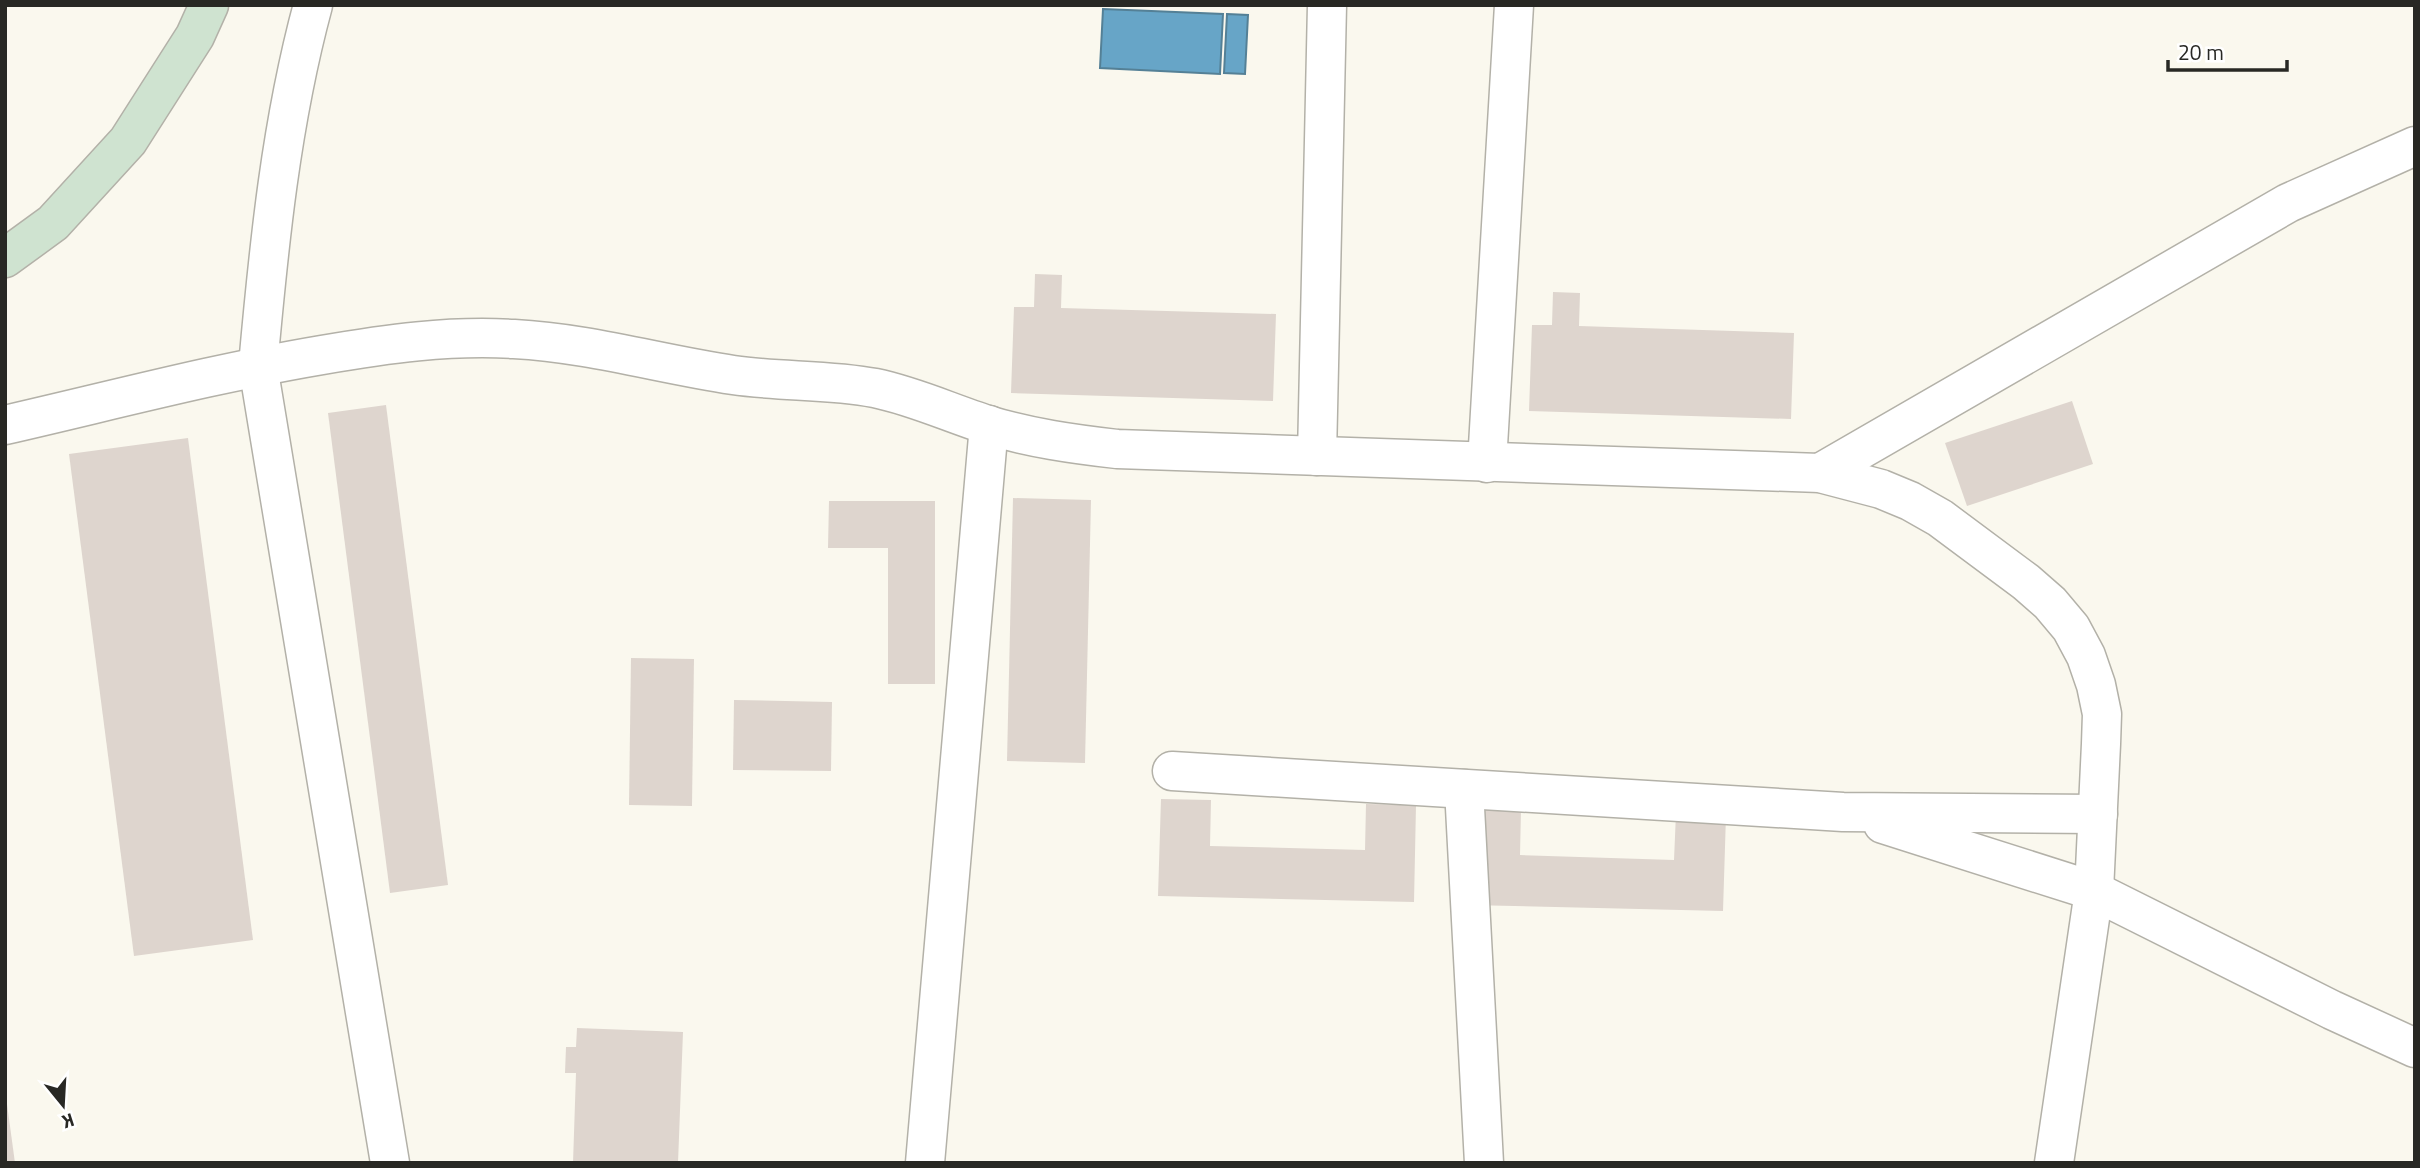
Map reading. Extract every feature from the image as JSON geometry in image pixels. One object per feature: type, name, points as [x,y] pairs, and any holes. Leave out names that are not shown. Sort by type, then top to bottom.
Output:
[{"type":"street","points":[[5,258],[53,223],[128,141],[195,36],[209,5]]},
{"type":"street","points":[[313,5],[302,45],[281,151],[267,258],[258,366],[390,1163]]},
{"type":"street","points":[[1317,456],[1327,5]]},
{"type":"street","points":[[1487,463],[1514,5]]},
{"type":"street","points":[[1820,473],[2288,202],[2415,146]]},
{"type":"street","points":[[5,425],[258,366],[405,341],[514,339],[624,352],[679,366],[736,376],[874,388],[913,398],[989,425],[1063,443],[1116,449],[1820,473],[1881,489],[1940,518],[2050,603],[2064,619],[2087,656],[2096,685],[2102,714],[2094,891],[2054,1163]]},
{"type":"street","points":[[925,1163],[989,425]]},
{"type":"street","points":[[1172,771],[1843,812],[2098,814]]},
{"type":"street","points":[[1464,789],[1484,1163]]},
{"type":"street","points":[[1843,812],[2094,891],[2332,1010],[2415,1048]]},
{"type":"water","points":[[1103,9],[1223,14],[1220,74],[1100,68]]},
{"type":"water","points":[[1227,14],[1248,15],[1245,74],[1224,73]]},
{"type":"building","points":[[1035,274],[1062,275],[1061,308],[1276,314],[1273,401],[1011,393],[1014,307],[1034,307]]},
{"type":"building","points":[[1553,292],[1580,293],[1579,326],[1794,333],[1791,419],[1529,411],[1532,325],[1552,325]]},
{"type":"building","points":[[2072,401],[2093,464],[1967,506],[1945,443]]},
{"type":"building","points":[[386,405],[448,885],[390,893],[328,413]]},
{"type":"building","points":[[188,438],[253,940],[134,956],[69,454]]},
{"type":"building","points":[[1013,498],[1091,500],[1085,763],[1007,761]]},
{"type":"building","points":[[829,501],[935,501],[935,684],[888,684],[888,548],[828,548]]},
{"type":"building","points":[[631,658],[694,659],[692,806],[629,805]]},
{"type":"building","points":[[734,700],[832,702],[831,771],[733,770]]},
{"type":"building","points":[[1161,799],[1211,800],[1210,846],[1365,850],[1366,804],[1416,805],[1414,902],[1158,896]]},
{"type":"building","points":[[1471,807],[1521,809],[1520,855],[1674,860],[1676,813],[1726,815],[1723,911],[1468,905]]},
{"type":"building","points":[[577,1028],[683,1032],[678,1163],[573,1163],[576,1073],[565,1073],[566,1047],[576,1047]]},
{"type":"building","points":[[7,1104],[15,1163],[5,1163]]}]
